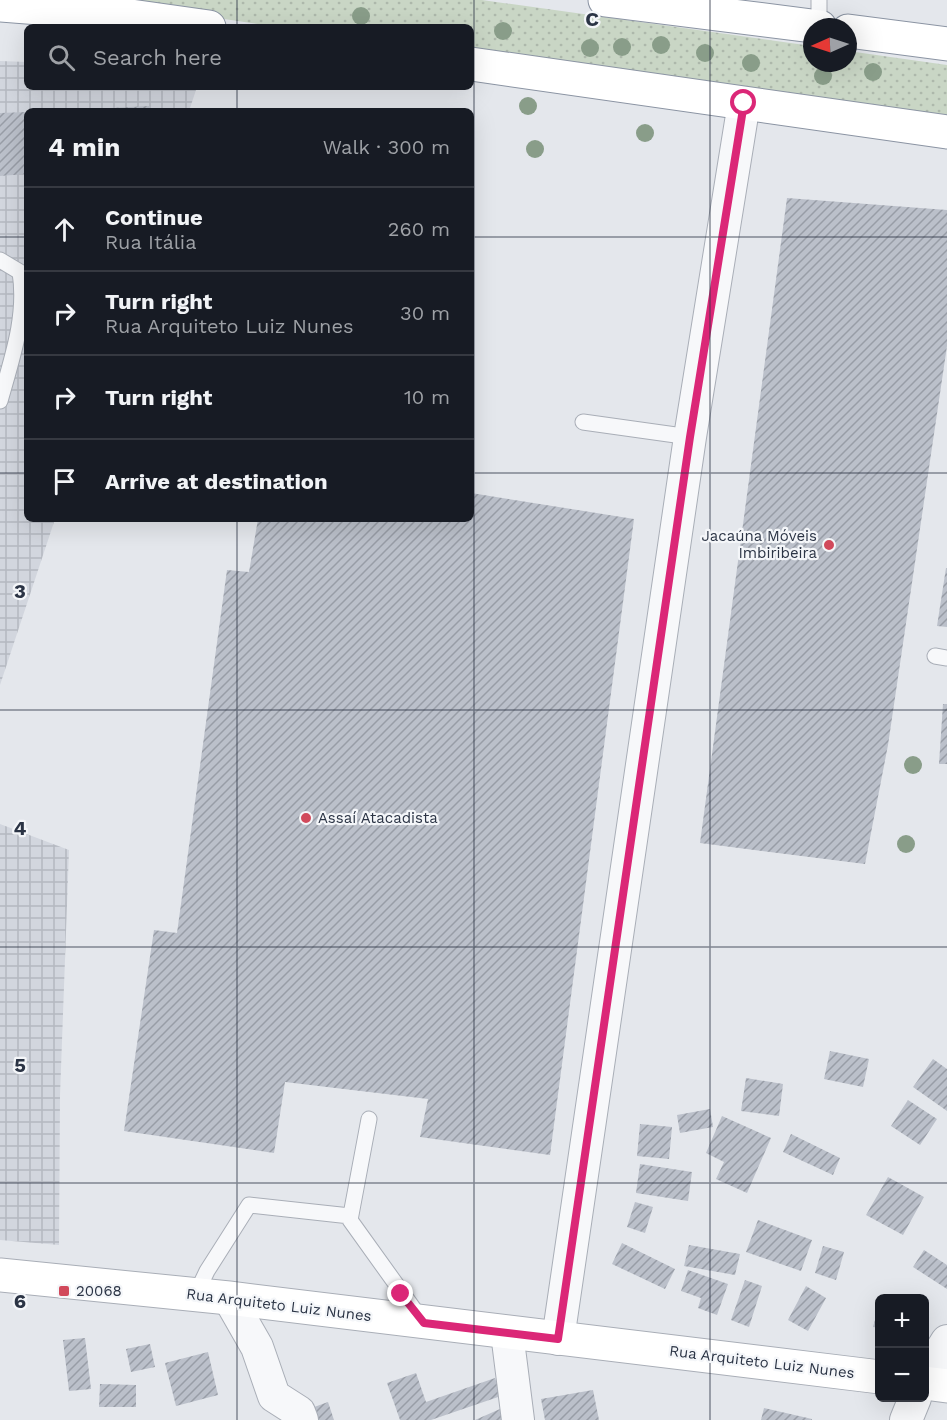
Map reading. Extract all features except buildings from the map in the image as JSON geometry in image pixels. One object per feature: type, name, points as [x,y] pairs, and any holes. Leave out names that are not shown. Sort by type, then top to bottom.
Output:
[{"type":"main road","points":[[605,0],[803,25]]},
{"type":"main road","points":[[0,5],[116,14],[188,24]]},
{"type":"main road","points":[[857,32],[947,44]]},
{"type":"main road","points":[[474,64],[947,132]]},
{"type":"main road","name":"Rua Arquiteto Luiz Nunes","points":[[0,1275],[196,1294],[507,1333],[805,1366],[875,1376]]},
{"type":"main road","points":[[929,1384],[947,1386]]},
{"type":"street","points":[[558,1339],[690,437],[744,103]]},
{"type":"street","points":[[229,1298],[257,1347],[274,1396],[301,1416]]},
{"type":"street","points":[[507,1333],[518,1420]]},
{"type":"street","points":[[929,1370],[947,1341]]},
{"type":"street","points":[[906,1420],[913,1402]]},
{"type":"street","points":[[264,1420],[301,1416]]},
{"type":"lane","points":[[819,0],[819,18]]},
{"type":"lane","points":[[0,260],[20,272],[23,295],[18,336],[0,401]]},
{"type":"lane","points":[[583,422],[690,437]]},
{"type":"lane","points":[[369,1119],[350,1216],[354,1226],[424,1323]]},
{"type":"lane","points":[[196,1294],[207,1271],[249,1205],[350,1216]]},
{"type":"shaded area","points":[[0,61],[24,62],[24,90],[196,90],[190,108],[24,108],[24,522],[54,522],[0,685]]},
{"type":"shaded area","points":[[0,824],[69,850],[60,1096],[59,1245],[0,1240]]},
{"type":"green space","points":[[97,0],[482,0],[803,45],[803,72],[857,72],[857,52],[947,65],[947,120],[474,55],[474,24],[258,24]]},
{"type":"place","name":"Jacaúna Móveis Imbiribeira","points":[[829,545]]},
{"type":"place","name":"Assaí Atacadista","points":[[306,818]]},
{"type":"place","name":"20068","points":[[64,1291]]},
{"type":"route","points":[[401,1294],[424,1323],[558,1339],[690,437],[744,103]]}]
